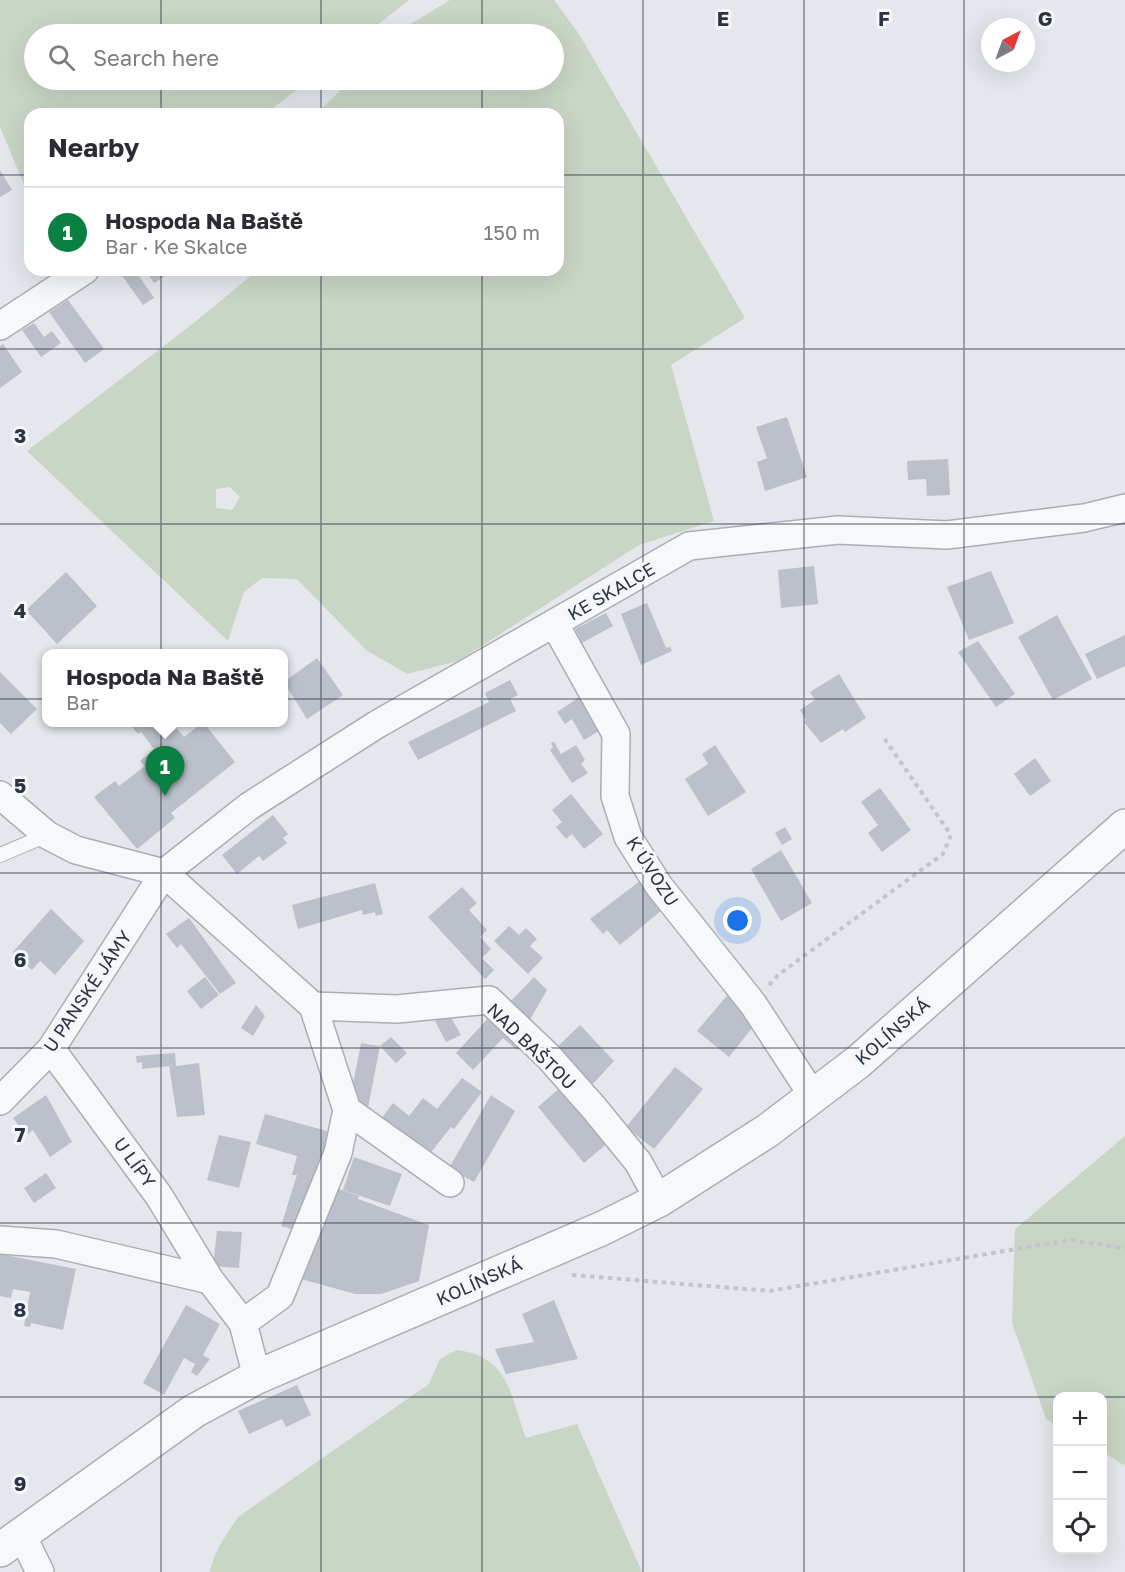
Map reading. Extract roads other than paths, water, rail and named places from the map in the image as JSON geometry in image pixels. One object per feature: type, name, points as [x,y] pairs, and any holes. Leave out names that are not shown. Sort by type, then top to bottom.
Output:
[{"type":"street","points":[[0,326],[77,276]]},
{"type":"street","name":"KE SKALCE","points":[[164,873],[248,807],[356,738],[689,546],[838,530],[947,535],[1084,518],[1125,508]]},
{"type":"street","name":"K ÚVOZU","points":[[554,623],[616,734],[615,796],[628,837],[659,886],[753,1004],[813,1096]]},
{"type":"street","points":[[0,795],[47,836],[76,850],[164,873],[312,1006],[347,1110],[338,1153],[280,1296],[243,1323]]},
{"type":"street","name":"KOLÍNSKÁ","points":[[11,1542],[194,1412],[258,1377],[603,1228],[659,1200],[767,1131],[858,1062],[1125,826]]},
{"type":"street","name":"U PANSKÉ JÁMY","points":[[0,1101],[51,1049],[164,873]]},
{"type":"street","name":"NAD BAŠTOU","points":[[312,1006],[397,1009],[489,1000],[548,1056],[594,1108],[638,1162],[659,1200]]},
{"type":"street","name":"U LÍPY","points":[[51,1049],[159,1196],[210,1280],[243,1323],[258,1377]]},
{"type":"street","points":[[347,1110],[450,1183]]},
{"type":"street","points":[[0,1240],[56,1244],[210,1280]]},
{"type":"street","points":[[11,1542],[40,1572]]},
{"type":"lane","points":[[0,855],[47,836]]},
{"type":"place","name":"Hospoda Na Baště","points":[[165,796]]}]
